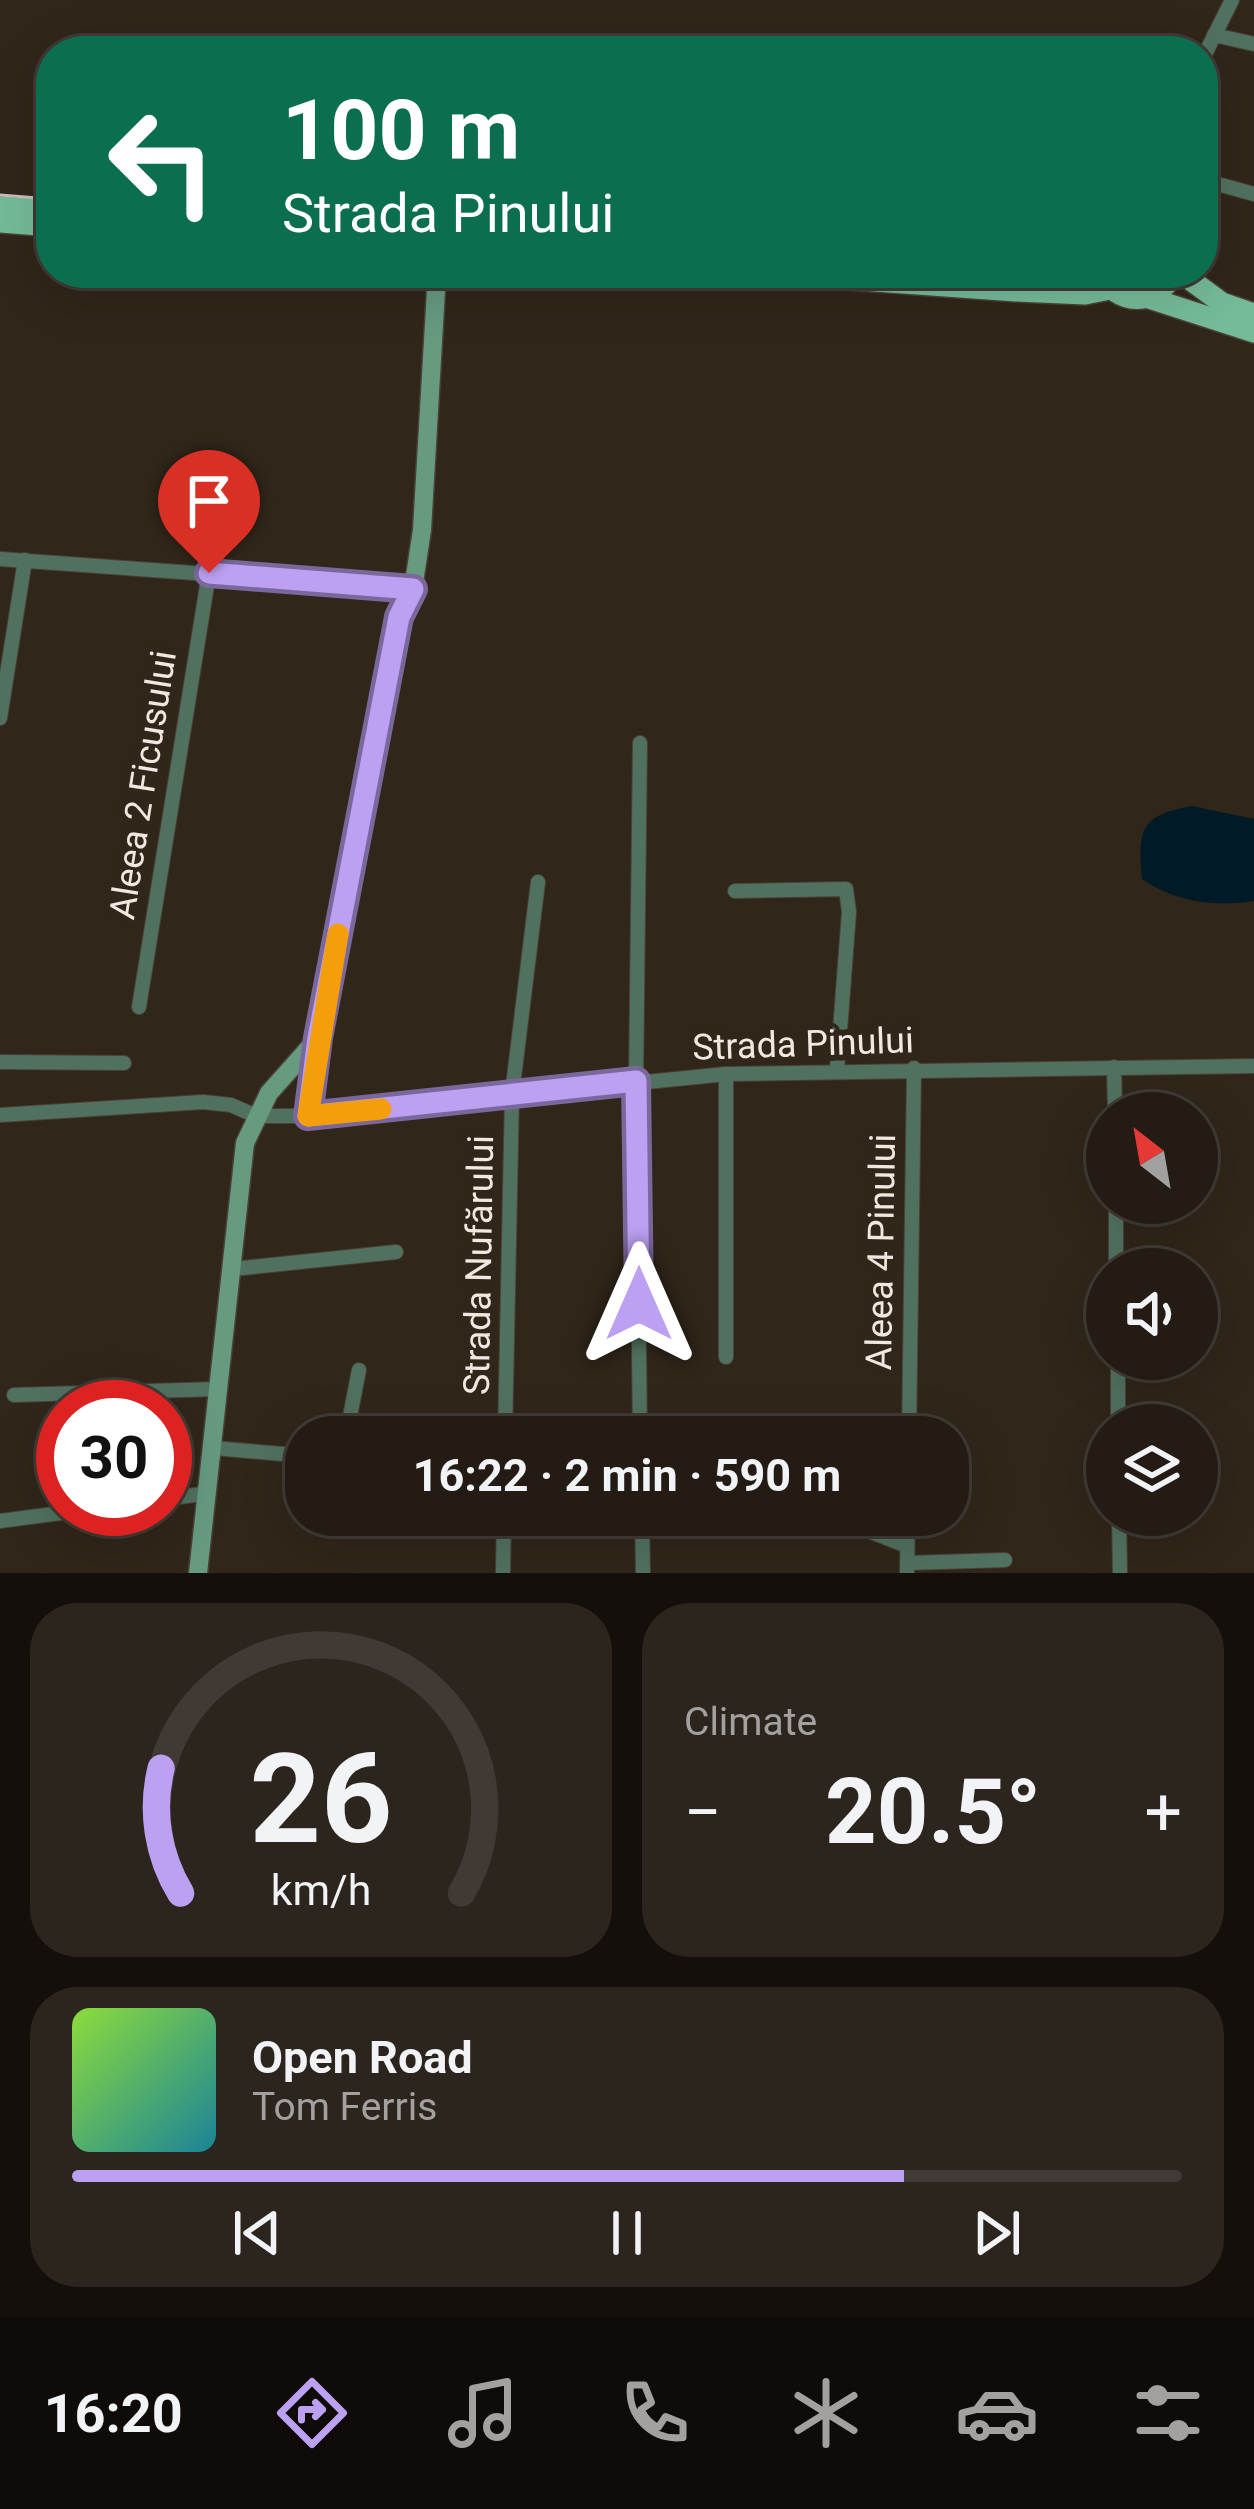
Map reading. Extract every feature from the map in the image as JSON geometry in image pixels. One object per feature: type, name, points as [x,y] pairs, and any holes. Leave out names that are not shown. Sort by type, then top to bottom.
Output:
[{"type":"main road","points":[[0,207],[36,209]]},
{"type":"main road","points":[[0,222],[36,225]]},
{"type":"main road","points":[[974,288],[1085,294],[1094,288]]},
{"type":"main road","points":[[1114,288],[1128,299],[1149,298],[1254,332]]},
{"type":"main road","points":[[1149,298],[1163,288]]},
{"type":"main road","points":[[1197,288],[1254,314]]},
{"type":"street","points":[[1232,0],[1214,35],[1254,44]]},
{"type":"street","points":[[1218,184],[1254,194]]},
{"type":"street","points":[[308,1116],[318,1038],[399,617],[413,589],[422,530],[436,288]]},
{"type":"street","points":[[0,559],[413,589]]},
{"type":"street","points":[[0,718],[25,560]]},
{"type":"street","name":"Aleea 2 Ficusului","points":[[139,1006],[209,573]]},
{"type":"street","points":[[640,742],[636,1081],[640,1416]]},
{"type":"street","name":"Strada Nufărului","points":[[506,1416],[512,1094],[538,882]]},
{"type":"street","points":[[735,891],[846,889],[849,912],[837,1070]]},
{"type":"street","points":[[198,1573],[245,1143],[268,1093],[318,1038]]},
{"type":"street","points":[[0,1062],[124,1063]]},
{"type":"street","name":"Strada Pinului","points":[[0,1115],[203,1102],[231,1105],[256,1116],[308,1116],[726,1074],[1254,1066]]},
{"type":"street","points":[[1114,1067],[1114,1092]]},
{"type":"street","name":"Aleea 4 Pinului","points":[[909,1416],[914,1068]]},
{"type":"street","points":[[726,1074],[726,1357]]},
{"type":"street","points":[[233,1268],[396,1252]]},
{"type":"street","points":[[350,1416],[359,1370]]},
{"type":"street","points":[[14,1395],[218,1389]]},
{"type":"street","points":[[214,1448],[285,1454]]},
{"type":"street","points":[[192,1495],[209,1493]]},
{"type":"street","points":[[0,1521],[36,1516]]},
{"type":"street","points":[[503,1573],[504,1536]]},
{"type":"street","points":[[643,1536],[644,1573]]},
{"type":"street","points":[[865,1536],[907,1561],[1005,1560]]},
{"type":"street","points":[[1119,1536],[1120,1573]]},
{"type":"water","points":[[1192,806],[1254,819],[1254,901],[1195,901],[1142,879],[1146,827],[1162,814]]},
{"type":"tram line","points":[[0,195],[36,198]]},
{"type":"slow traffic","points":[[338,934],[308,1116],[381,1109]]},
{"type":"route","points":[[209,573],[413,589],[399,617],[318,1038],[308,1116],[636,1081],[639,1304]]}]
